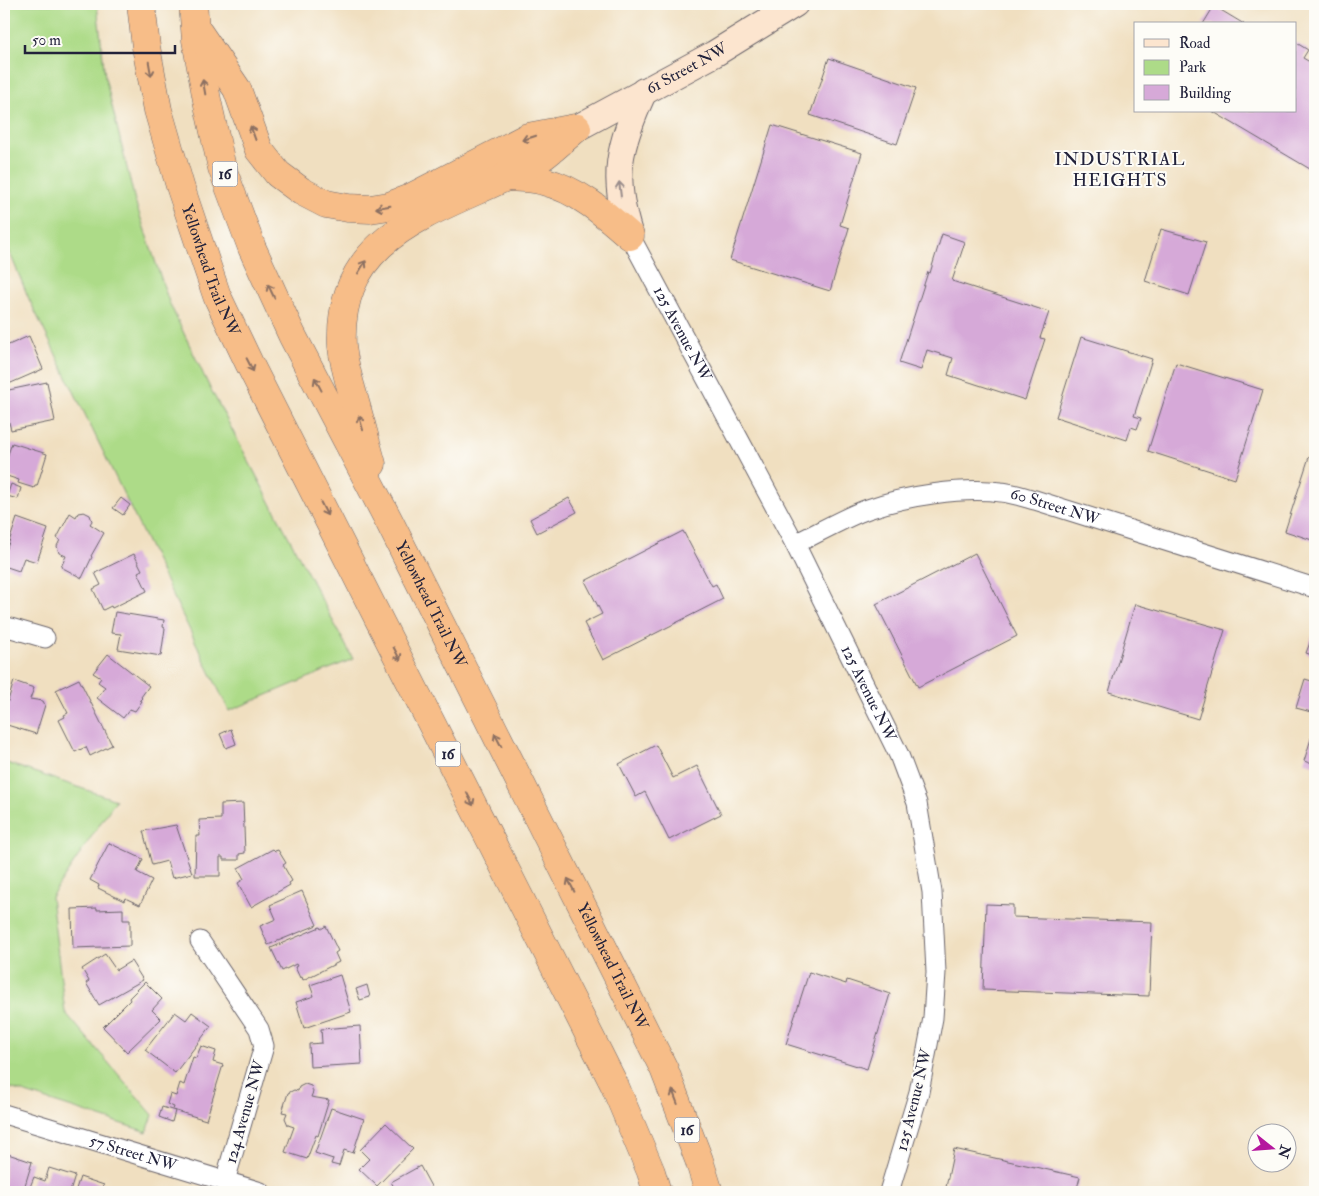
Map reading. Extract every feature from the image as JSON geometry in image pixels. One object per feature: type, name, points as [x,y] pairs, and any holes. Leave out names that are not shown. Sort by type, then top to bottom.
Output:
[{"type":"highway","name":"Yellowhead Trail NW","points":[[141,4],[146,47],[158,110],[180,186],[217,296],[249,363],[614,1084],[651,1172],[657,1192]]},
{"type":"highway","name":"Yellowhead Trail NW","points":[[194,16],[207,100],[222,168],[252,248],[292,335],[388,521],[664,1069],[699,1160],[709,1192]]},
{"type":"highway","points":[[194,16],[237,89],[259,150],[278,174],[301,191],[326,204],[370,209],[389,206],[410,198],[528,137],[576,128]]},
{"type":"highway","points":[[388,521],[346,370],[342,348],[342,323],[346,303],[354,281],[365,262],[387,239],[407,224],[536,161],[576,128]]},
{"type":"highway","points":[[504,177],[542,180],[560,186],[583,198],[605,213],[630,236]]},
{"type":"street","name":"61 Street NW","points":[[576,128],[714,54],[794,4]]},
{"type":"street","points":[[630,236],[622,212],[618,179],[621,150],[634,112],[644,91]]},
{"type":"street","name":"125 Avenue NW","points":[[630,236],[796,544],[899,755],[917,803],[932,892],[936,972],[932,1018],[919,1092],[889,1192]]},
{"type":"street","name":"60 Street NW","points":[[796,544],[866,509],[900,500],[960,492],[1001,492],[1035,500],[1315,588]]},
{"type":"street","points":[[4,626],[45,638]]},
{"type":"street","name":"124 Avenue NW","points":[[200,941],[259,1029],[264,1046],[225,1181]]},
{"type":"street","name":"57 Street NW","points":[[4,1114],[261,1192]]},
{"type":"green space","points":[[4,4],[97,4],[105,77],[135,201],[169,302],[208,384],[353,659],[229,711],[29,299],[4,239]]},
{"type":"green space","points":[[4,762],[116,800],[51,897],[65,1012],[153,1115],[147,1132],[4,1086]]},
{"type":"building","points":[[1214,6],[1241,22],[1204,22]]},
{"type":"building","points":[[1296,43],[1308,50],[1303,58],[1315,65],[1315,172],[1214,112],[1296,112]]},
{"type":"building","points":[[829,58],[916,88],[897,144],[810,115]]},
{"type":"building","points":[[772,125],[862,153],[840,225],[849,228],[830,291],[730,260]]},
{"type":"building","points":[[1161,229],[1206,242],[1189,295],[1145,281]]},
{"type":"building","points":[[942,234],[965,242],[952,281],[1049,312],[1040,338],[1045,339],[1025,400],[948,375],[953,358],[927,350],[921,370],[899,363]]},
{"type":"building","points":[[29,336],[43,369],[4,386],[4,347]]},
{"type":"building","points":[[1081,337],[1152,359],[1134,416],[1141,418],[1137,429],[1131,427],[1127,440],[1056,417]]},
{"type":"building","points":[[1176,363],[1263,390],[1235,479],[1148,451]]},
{"type":"building","points":[[47,382],[55,421],[11,430],[4,403],[4,391]]},
{"type":"building","points":[[12,443],[47,454],[37,486],[34,488],[18,483],[19,480],[4,475],[4,455],[7,457]]},
{"type":"building","points":[[1309,457],[1315,459],[1315,541],[1285,531]]},
{"type":"building","points":[[11,484],[21,488],[18,499],[7,496]]},
{"type":"building","points":[[121,498],[130,505],[123,515],[113,508]]},
{"type":"building","points":[[569,498],[577,512],[537,533],[530,519]]},
{"type":"building","points":[[84,512],[90,515],[92,521],[90,524],[104,533],[91,556],[82,578],[61,567],[66,556],[59,553],[57,546],[60,540],[57,538],[70,513],[76,517],[78,513]]},
{"type":"building","points":[[4,518],[8,519],[4,530]]},
{"type":"building","points":[[17,518],[48,529],[37,562],[24,558],[19,571],[4,566],[4,557]]},
{"type":"building","points":[[683,531],[712,586],[716,584],[723,599],[603,660],[584,623],[602,614],[585,581]]},
{"type":"building","points":[[975,553],[1017,636],[918,687],[876,604]]},
{"type":"building","points":[[134,554],[142,570],[138,572],[147,591],[112,608],[111,606],[103,610],[93,589],[101,585],[95,573]]},
{"type":"building","points":[[1135,604],[1225,630],[1198,719],[1109,692]]},
{"type":"building","points":[[115,612],[164,620],[163,627],[165,628],[161,656],[118,649],[121,634],[111,633]]},
{"type":"building","points":[[1315,633],[1315,656],[1306,653]]},
{"type":"building","points":[[108,654],[149,686],[141,697],[140,700],[142,701],[135,711],[130,709],[123,718],[97,698],[105,687],[98,682],[101,678],[93,673]]},
{"type":"building","points":[[79,679],[112,745],[90,756],[86,747],[75,752],[59,720],[68,713],[56,690]]},
{"type":"building","points":[[1305,679],[1315,682],[1315,713],[1296,708]]},
{"type":"building","points":[[14,681],[34,688],[30,699],[43,701],[45,705],[36,734],[4,724],[4,714]]},
{"type":"building","points":[[1315,726],[1315,765],[1304,761]]},
{"type":"building","points":[[231,729],[236,744],[226,748],[220,734]]},
{"type":"building","points":[[656,745],[673,778],[697,766],[721,814],[669,840],[645,792],[636,797],[619,764]]},
{"type":"building","points":[[243,803],[245,853],[239,854],[239,860],[223,860],[223,857],[220,857],[220,876],[195,876],[196,836],[200,836],[199,820],[221,819],[221,804]]},
{"type":"building","points":[[176,825],[192,873],[172,878],[167,861],[152,865],[143,831]]},
{"type":"building","points":[[109,843],[143,859],[137,872],[152,880],[140,905],[125,898],[124,901],[98,888],[99,885],[90,880]]},
{"type":"building","points":[[273,849],[275,851],[278,850],[286,863],[283,865],[292,881],[289,883],[290,885],[251,907],[238,883],[244,879],[238,868]]},
{"type":"building","points":[[302,891],[317,925],[268,945],[260,926],[276,919],[270,905]]},
{"type":"building","points":[[986,904],[1013,905],[1013,917],[1152,922],[1149,996],[983,990]]},
{"type":"building","points":[[97,908],[97,910],[123,909],[123,920],[130,920],[130,946],[73,948],[72,909]]},
{"type":"building","points":[[326,926],[338,951],[335,953],[339,962],[303,980],[302,977],[300,978],[295,967],[297,966],[296,964],[282,971],[271,948]]},
{"type":"building","points":[[105,954],[116,970],[131,961],[143,980],[99,1005],[86,983],[89,981],[82,969]]},
{"type":"building","points":[[809,972],[846,984],[847,980],[890,994],[867,1069],[786,1044]]},
{"type":"building","points":[[340,975],[351,1012],[304,1028],[296,1002],[314,996],[310,985]]},
{"type":"building","points":[[145,982],[162,999],[152,1010],[161,1019],[127,1052],[103,1027]]},
{"type":"building","points":[[367,985],[370,997],[360,1000],[356,989]]},
{"type":"building","points":[[175,1012],[186,1020],[192,1012],[211,1026],[175,1073],[145,1050]]},
{"type":"building","points":[[360,1026],[362,1064],[310,1067],[309,1044],[322,1043],[321,1029]]},
{"type":"building","points":[[201,1046],[216,1051],[213,1062],[223,1065],[206,1120],[173,1110],[174,1107],[167,1104],[170,1094],[176,1096],[180,1083],[184,1085],[193,1057],[196,1058]]},
{"type":"building","points":[[305,1084],[311,1086],[313,1092],[311,1097],[329,1100],[318,1136],[316,1135],[307,1159],[285,1152],[294,1127],[288,1125],[285,1118],[287,1113],[282,1112],[288,1093],[294,1090],[298,1091],[299,1087]]},
{"type":"building","points":[[162,1107],[175,1111],[172,1122],[159,1117]]},
{"type":"building","points":[[331,1108],[364,1119],[353,1153],[344,1150],[339,1166],[331,1164],[333,1159],[315,1153]]},
{"type":"building","points":[[386,1123],[413,1149],[377,1186],[359,1169],[369,1159],[360,1150]]},
{"type":"building","points":[[954,1149],[1080,1177],[1076,1192],[945,1192]]},
{"type":"building","points":[[5,1153],[32,1162],[23,1192],[4,1192]]},
{"type":"building","points":[[420,1166],[434,1192],[397,1192],[391,1182]]},
{"type":"building","points":[[49,1168],[75,1176],[70,1192],[28,1192],[34,1177],[45,1181]]},
{"type":"building","points":[[80,1177],[104,1185],[102,1190],[108,1192],[75,1192]]},
{"type":"district","name":"INDUSTRIAL HEIGHTS","points":[[1120,169]]}]
